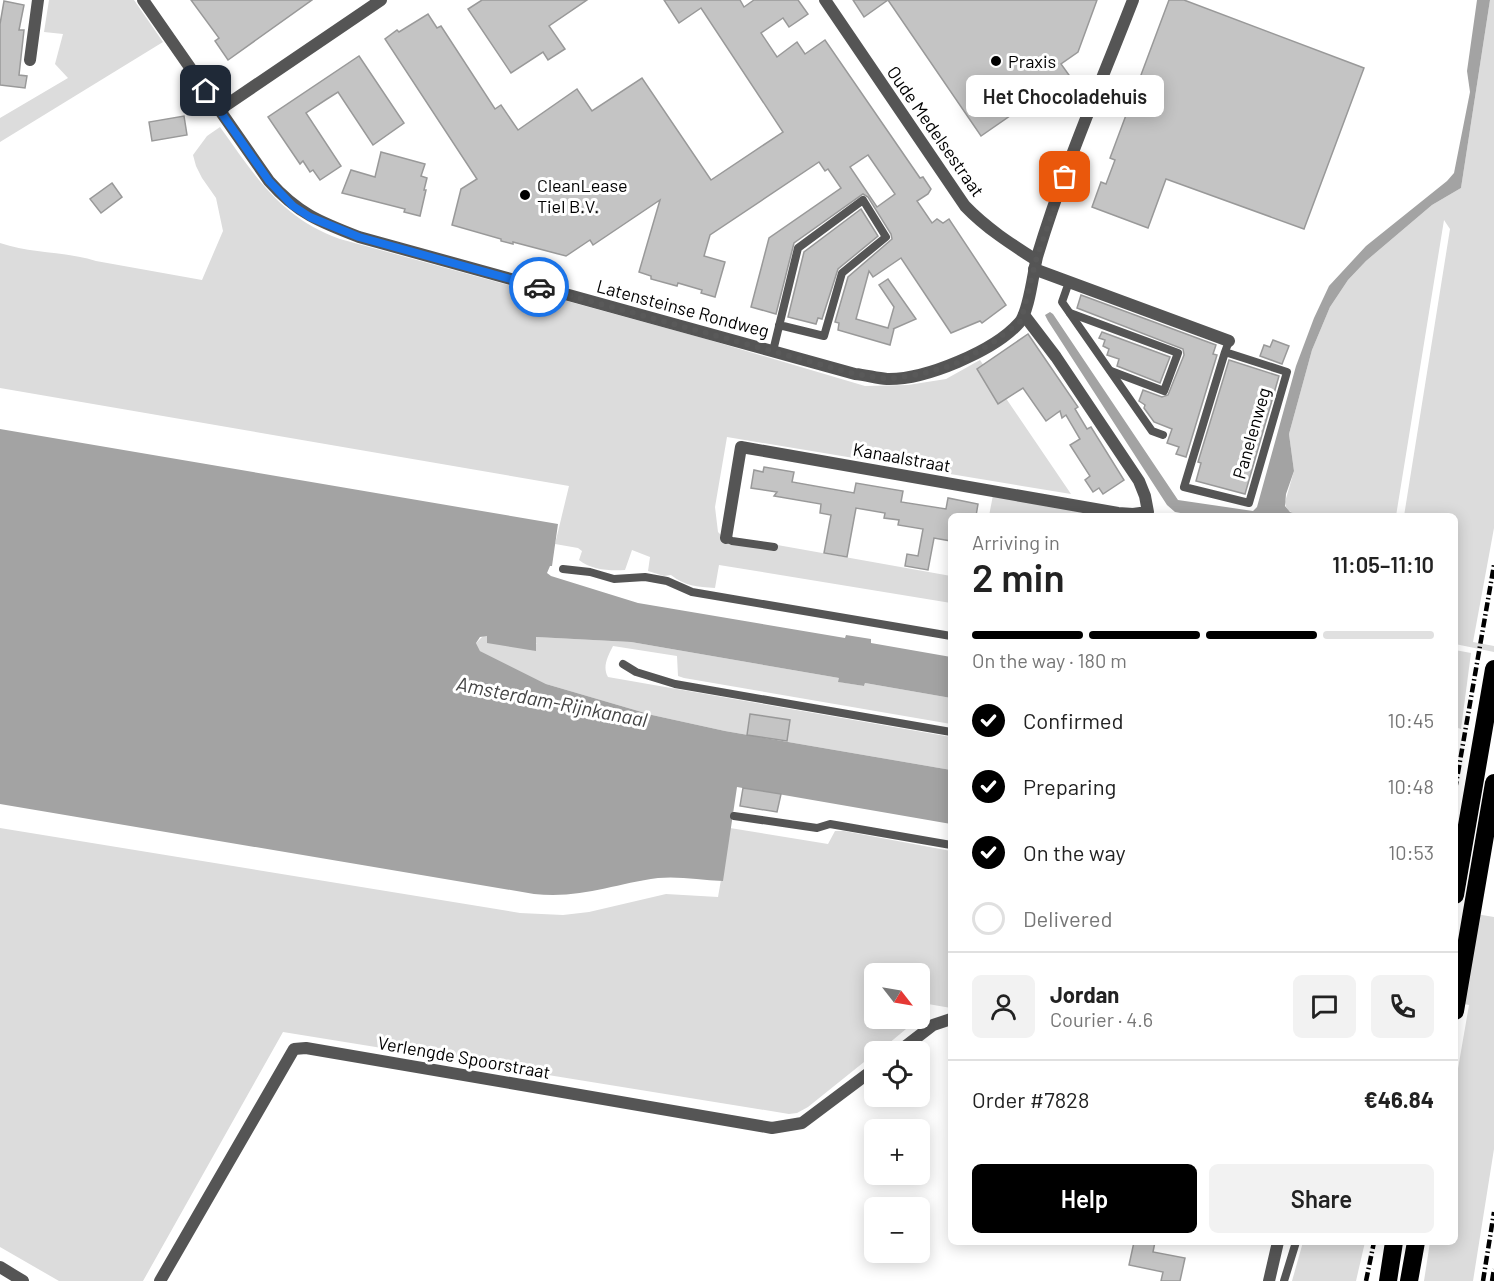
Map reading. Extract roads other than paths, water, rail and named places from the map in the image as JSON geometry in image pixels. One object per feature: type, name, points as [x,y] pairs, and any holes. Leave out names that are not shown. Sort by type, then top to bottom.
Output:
[{"type":"highway","points":[[1458,878],[1494,669]]},
{"type":"highway","points":[[1458,1006],[1494,783]]},
{"type":"highway","points":[[1388,1281],[1394,1245]]},
{"type":"highway","points":[[1409,1281],[1415,1245]]},
{"type":"street","points":[[30,60],[38,0]]},
{"type":"street","name":"Latensteinse Rondweg","points":[[143,0],[269,181],[281,194],[310,217],[359,237],[855,374],[888,379],[939,369],[962,361],[1017,326],[1024,315]]},
{"type":"street","points":[[219,110],[381,0]]},
{"type":"street","name":"Oude Medelsestraat","points":[[825,0],[965,206],[1035,264]]},
{"type":"street","points":[[1132,0],[1052,210],[1035,264],[1024,315],[1056,357],[1139,481],[1152,513]]},
{"type":"street","name":"Panelenweg","points":[[1035,264],[1069,282],[1227,346]]},
{"type":"street","name":"Kanaalstraat","points":[[726,538],[741,447],[1118,513]]},
{"type":"street","points":[[913,1041],[933,1026],[948,1020]]},
{"type":"street","name":"Verlengde Spoorstraat","points":[[160,1281],[294,1049],[306,1047],[772,1128],[802,1123],[864,1076]]},
{"type":"street","points":[[1269,1281],[1277,1245]]},
{"type":"street","points":[[0,1267],[23,1281]]},
{"type":"lane","points":[[773,351],[779,325],[798,248],[863,200],[886,237],[842,273],[824,336],[779,325]]},
{"type":"lane","points":[[1069,282],[1062,302],[1152,430],[1163,435]]},
{"type":"lane","points":[[1070,313],[1178,353],[1164,391],[1111,371]]},
{"type":"lane","name":"Panelenweg","points":[[1227,346],[1287,372],[1250,503],[1184,487],[1227,346]]},
{"type":"lane","points":[[726,538],[774,548]]},
{"type":"lane","points":[[563,569],[590,572],[614,579],[645,577],[667,581],[692,592],[948,635]]},
{"type":"lane","points":[[624,664],[636,672],[675,684],[948,731]]},
{"type":"lane","points":[[734,816],[817,828],[830,824],[948,844]]},
{"type":"lane","points":[[1284,1281],[1295,1245]]},
{"type":"water","points":[[1477,0],[1490,0],[1461,188],[1432,205],[1366,261],[1348,280],[1330,307],[1312,350],[1289,434],[1294,471],[1286,494],[1285,506],[1293,513],[1175,512],[1167,505],[1045,315],[1050,312],[1053,314],[1178,500],[1253,511],[1257,507],[1296,366],[1329,286],[1366,246],[1454,173],[1470,92],[1467,71]]},
{"type":"water","name":"Amsterdam-Rijnkanaal","points":[[0,429],[558,524],[552,566],[547,573],[551,576],[638,603],[845,638],[846,635],[871,639],[871,643],[948,656],[948,697],[865,683],[864,686],[838,682],[839,678],[631,642],[536,637],[536,651],[487,643],[487,636],[480,637],[476,643],[480,651],[546,684],[652,715],[725,731],[948,769],[948,823],[737,787],[723,881],[658,878],[582,893],[534,894],[0,804]]},
{"type":"railway","points":[[1458,773],[1494,565]]},
{"type":"railway","points":[[1483,1281],[1494,1212]]},
{"type":"railway","points":[[1366,1281],[1373,1245]]},
{"type":"railway","points":[[1492,1281],[1494,1269]]},
{"type":"place","name":"Praxis","points":[[996,61]]},
{"type":"place","name":"Het Chocoladehuis","points":[[1065,177]]},
{"type":"place","name":"CleanLease Tiel B.V.","points":[[525,195]]}]
